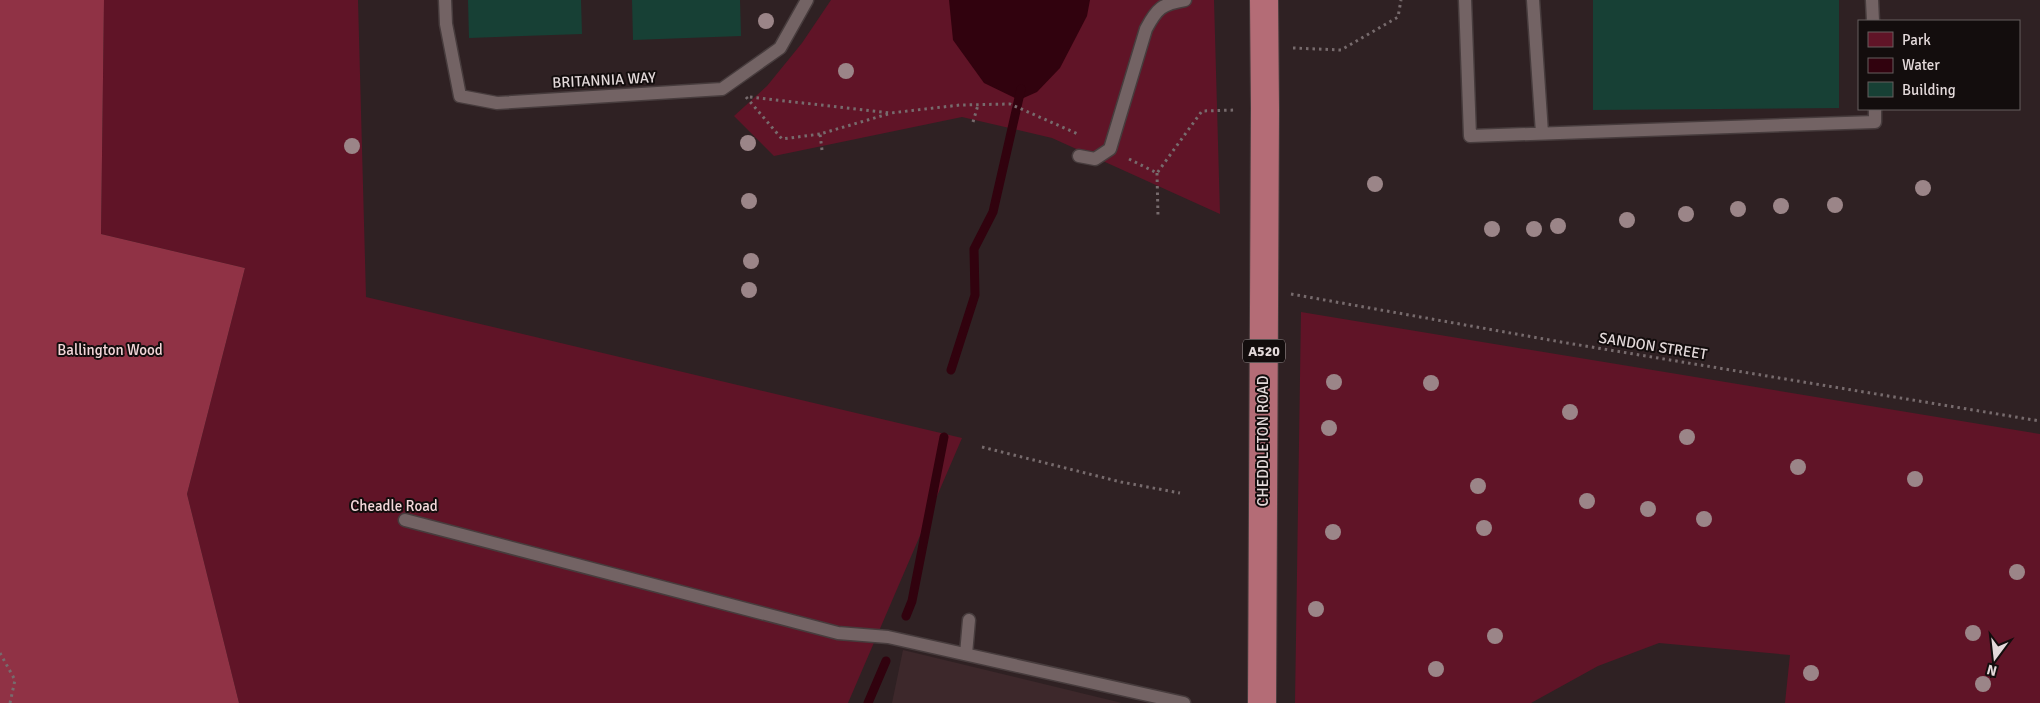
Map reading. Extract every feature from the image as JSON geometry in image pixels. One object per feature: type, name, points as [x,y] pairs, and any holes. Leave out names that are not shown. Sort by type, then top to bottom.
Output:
[{"type":"highway","name":"CHEDDLETON ROAD","points":[[1262,703],[1264,0]]},
{"type":"lane","name":"BRITANNIA WAY","points":[[445,0],[446,24],[460,96],[496,103],[722,89]]},
{"type":"lane","points":[[722,89],[780,48],[807,0]]},
{"type":"lane","points":[[1079,156],[1095,159],[1110,149],[1146,29],[1155,11],[1173,2],[1185,0]]},
{"type":"lane","points":[[1464,0],[1470,136],[1875,122],[1875,110]]},
{"type":"lane","points":[[1533,0],[1542,133]]},
{"type":"lane","points":[[1872,0],[1872,20]]},
{"type":"lane","points":[[405,520],[838,633],[888,637],[1184,703]]},
{"type":"lane","points":[[966,654],[969,620]]},
{"type":"path","points":[[1298,48],[1341,50],[1398,18],[1401,0]]},
{"type":"path","points":[[722,89],[746,96],[892,113]]},
{"type":"path","points":[[746,96],[782,139],[820,134],[892,113],[960,105],[1010,104],[1110,149],[1157,173]]},
{"type":"path","points":[[973,122],[978,105]]},
{"type":"path","points":[[1158,216],[1157,173],[1202,111],[1265,109]]},
{"type":"path","points":[[820,134],[822,150]]},
{"type":"path","name":"SANDON STREET","points":[[1264,289],[1561,342],[2040,421]]},
{"type":"path","points":[[982,448],[1121,482],[1180,493]]},
{"type":"path","points":[[0,653],[15,680],[10,703]]},
{"type":"shaded area","points":[[903,650],[1122,703],[892,703]]},
{"type":"green space","name":"Ballington Wood","points":[[0,0],[104,0],[101,234],[245,268],[187,494],[239,703],[0,703]]},
{"type":"green space","name":"Cheadle Road","points":[[104,0],[358,0],[366,297],[962,438],[848,703],[239,703],[187,494],[245,268],[101,234]]},
{"type":"green space","points":[[831,0],[1214,0],[1220,214],[1052,138],[962,117],[774,156],[734,116],[767,86],[802,43]]},
{"type":"green space","points":[[1301,312],[2040,434],[2040,703],[1785,703],[1790,655],[1659,643],[1598,666],[1531,703],[1295,703]]},
{"type":"water","points":[[949,0],[1090,0],[1087,16],[1060,68],[1037,92],[1019,100],[984,83],[953,40]]},
{"type":"building","points":[[468,0],[581,0],[582,34],[469,38]]},
{"type":"building","points":[[632,0],[740,0],[741,36],[633,40]]},
{"type":"building","points":[[1593,0],[1839,0],[1839,108],[1593,110]]},
{"type":"waterway","points":[[951,370],[975,295],[974,249],[993,212],[1021,89]]},
{"type":"waterway","points":[[906,616],[912,601],[944,437]]},
{"type":"waterway","points":[[868,703],[886,661]]}]
